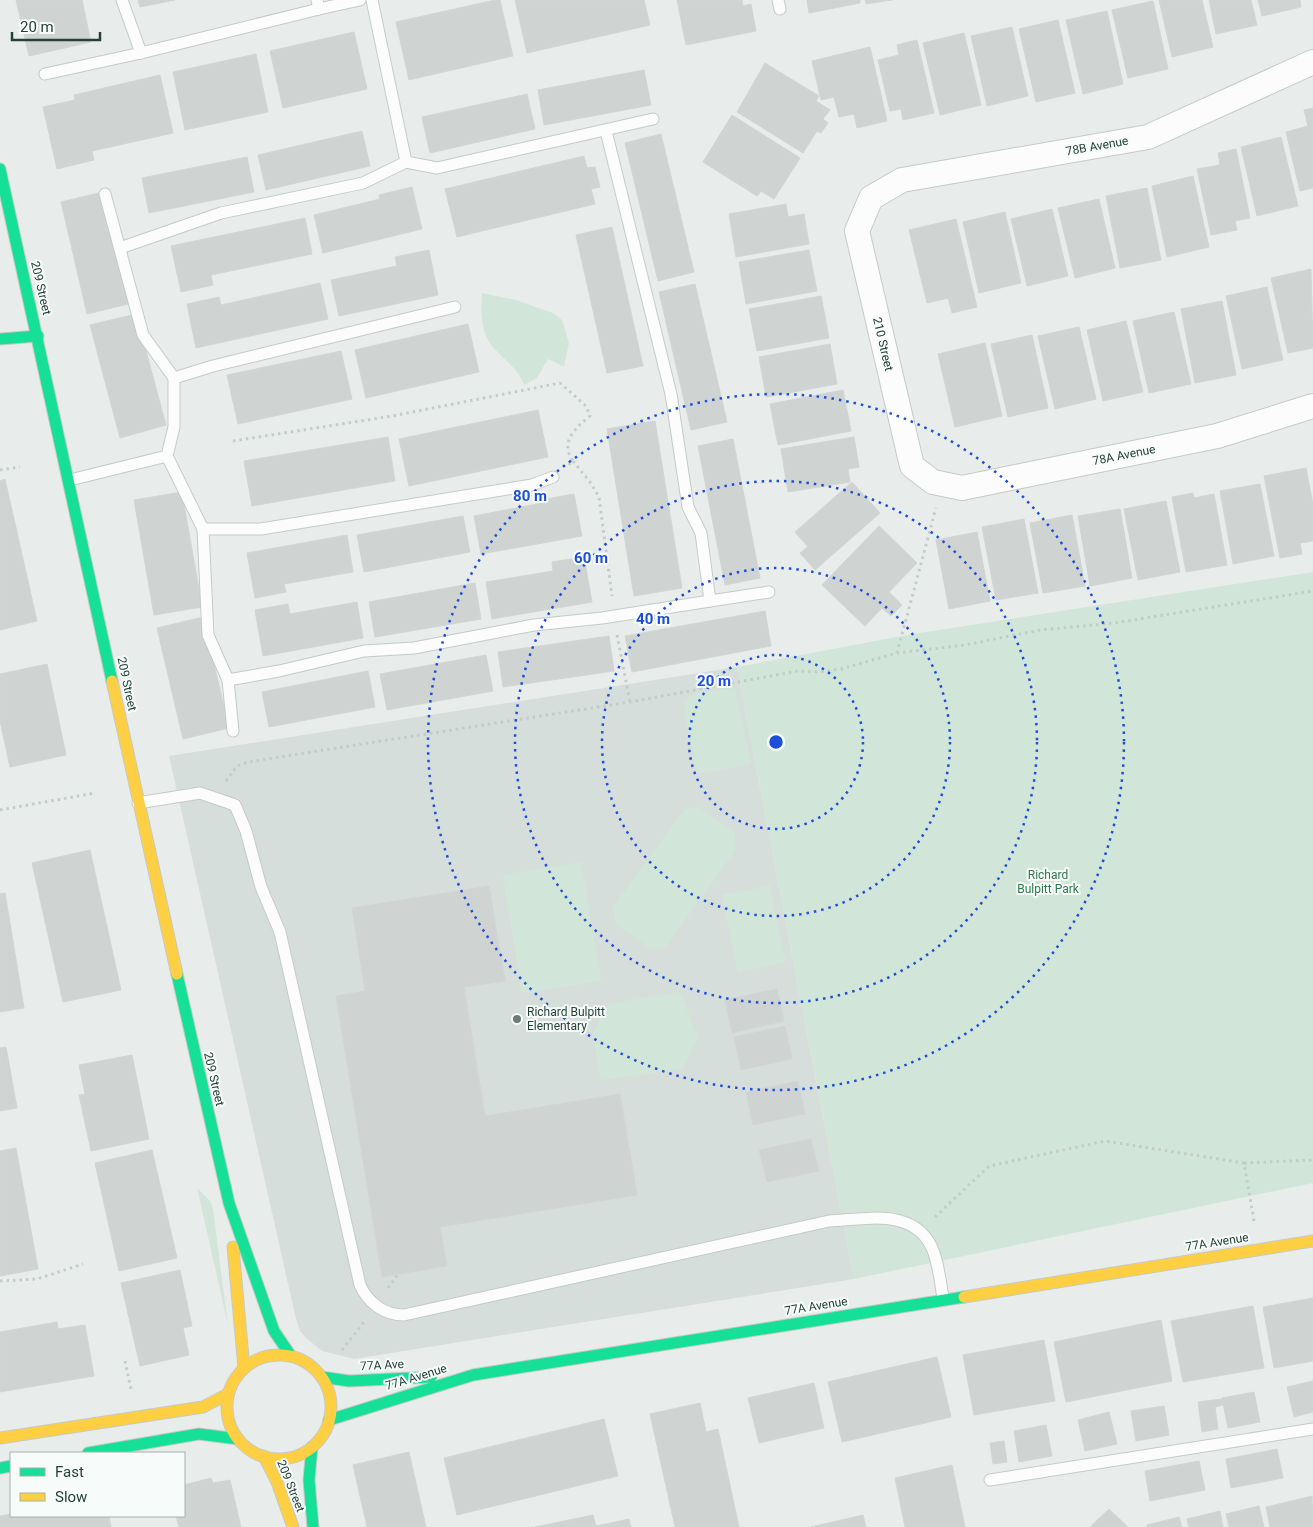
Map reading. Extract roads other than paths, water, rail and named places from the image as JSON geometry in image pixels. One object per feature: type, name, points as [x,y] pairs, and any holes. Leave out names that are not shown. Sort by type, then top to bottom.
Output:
[{"type":"street","name":"78B Avenue","points":[[871,198],[902,180],[1148,136],[1313,62]]},
{"type":"street","name":"209 Street","points":[[0,169],[70,480],[138,803],[229,1203],[274,1331],[291,1356]]},
{"type":"street","name":"210 Street","points":[[871,198],[857,231],[912,466],[936,483]]},
{"type":"street","points":[[0,339],[38,336]]},
{"type":"street","name":"78A Avenue","points":[[936,483],[962,488],[1217,436],[1313,406]]},
{"type":"street","name":"209 Street","points":[[229,1203],[244,1368]]},
{"type":"street","name":"77A Avenue","points":[[330,1420],[473,1375],[1313,1241]]},
{"type":"street","points":[[274,1355],[291,1356],[303,1360],[322,1377],[329,1390],[330,1420],[323,1435],[312,1447],[297,1456],[280,1458],[264,1456],[250,1449],[238,1439],[230,1425],[227,1410],[228,1394],[234,1380],[244,1368],[258,1359],[274,1355]]},
{"type":"street","name":"77A Ave","points":[[322,1377],[349,1381],[473,1375]]},
{"type":"street","points":[[0,1438],[203,1407],[228,1394]]},
{"type":"street","points":[[94,1452],[199,1434],[238,1439]]},
{"type":"street","name":"209 Street","points":[[312,1447],[309,1480],[314,1527]]},
{"type":"street","name":"209 Street","points":[[264,1456],[277,1482],[293,1527]]},
{"type":"lane","points":[[122,0],[141,53]]},
{"type":"lane","points":[[45,74],[141,53],[318,4],[360,0]]},
{"type":"lane","points":[[372,0],[406,162]]},
{"type":"lane","points":[[120,248],[221,212],[363,183],[406,162],[437,168],[653,119]]},
{"type":"lane","points":[[606,131],[671,394],[688,507],[701,533],[710,600]]},
{"type":"lane","points":[[106,194],[143,335],[174,378],[174,427],[166,456],[203,529],[208,636],[228,680],[233,732]]},
{"type":"lane","points":[[174,378],[213,366],[455,307]]},
{"type":"lane","points":[[70,480],[166,456]]},
{"type":"lane","points":[[203,529],[260,529],[532,485],[553,477]]},
{"type":"lane","points":[[228,680],[279,671],[364,651],[414,648],[534,625],[615,616],[769,592]]},
{"type":"lane","points":[[138,803],[200,793],[234,805],[246,831],[261,887],[280,932],[360,1285],[369,1300],[386,1312],[404,1316],[829,1221],[885,1218],[901,1220],[910,1224],[926,1239],[934,1252],[943,1299]]},
{"type":"lane","points":[[990,1480],[1313,1429]]},
{"type":"place","name":"Richard Bulpitt Elementary","points":[[517,1019]]},
{"type":"park label","name":"Richard Bulpitt Park","points":[[1048,882]]}]
